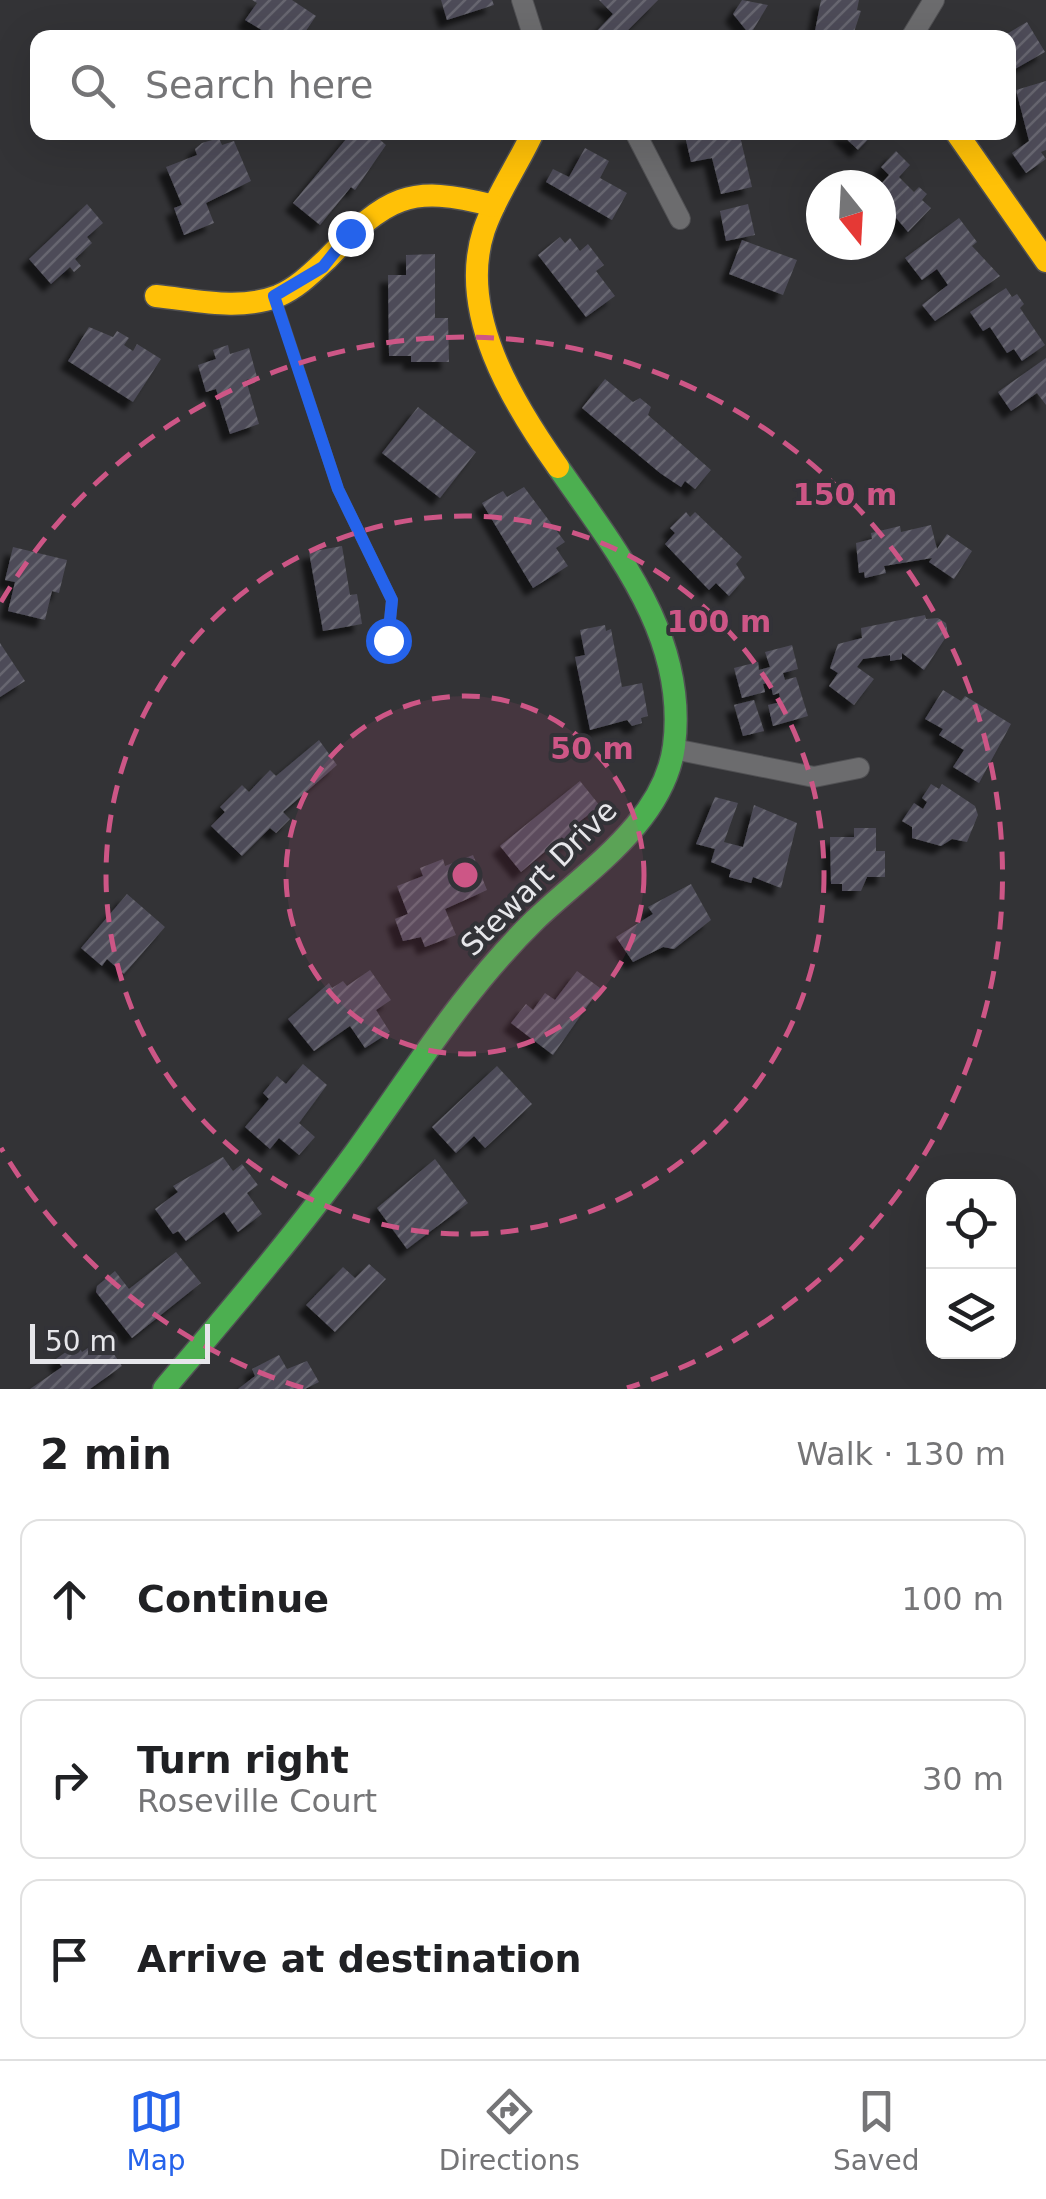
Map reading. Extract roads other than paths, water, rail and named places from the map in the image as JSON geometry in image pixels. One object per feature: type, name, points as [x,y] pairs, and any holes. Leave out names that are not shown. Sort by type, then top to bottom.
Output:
[{"type":"street","points":[[522,0],[531,30]]},
{"type":"street","points":[[915,30],[934,0]]},
{"type":"street","name":"Stewart Drive","points":[[164,1389],[287,1242],[466,995],[534,922],[634,830],[659,790],[674,749],[678,682],[665,644],[647,604],[508,388],[478,296],[480,248],[494,206],[529,140]]},
{"type":"street","points":[[639,140],[680,218]]},
{"type":"street","points":[[962,140],[1046,261]]},
{"type":"street","points":[[156,296],[258,302],[274,296],[323,267],[350,233],[376,210],[406,195],[451,194],[494,206]]},
{"type":"street","points":[[674,749],[814,777],[859,768]]},
{"type":"lane","points":[[274,296],[338,489],[392,600],[388,640]]}]
